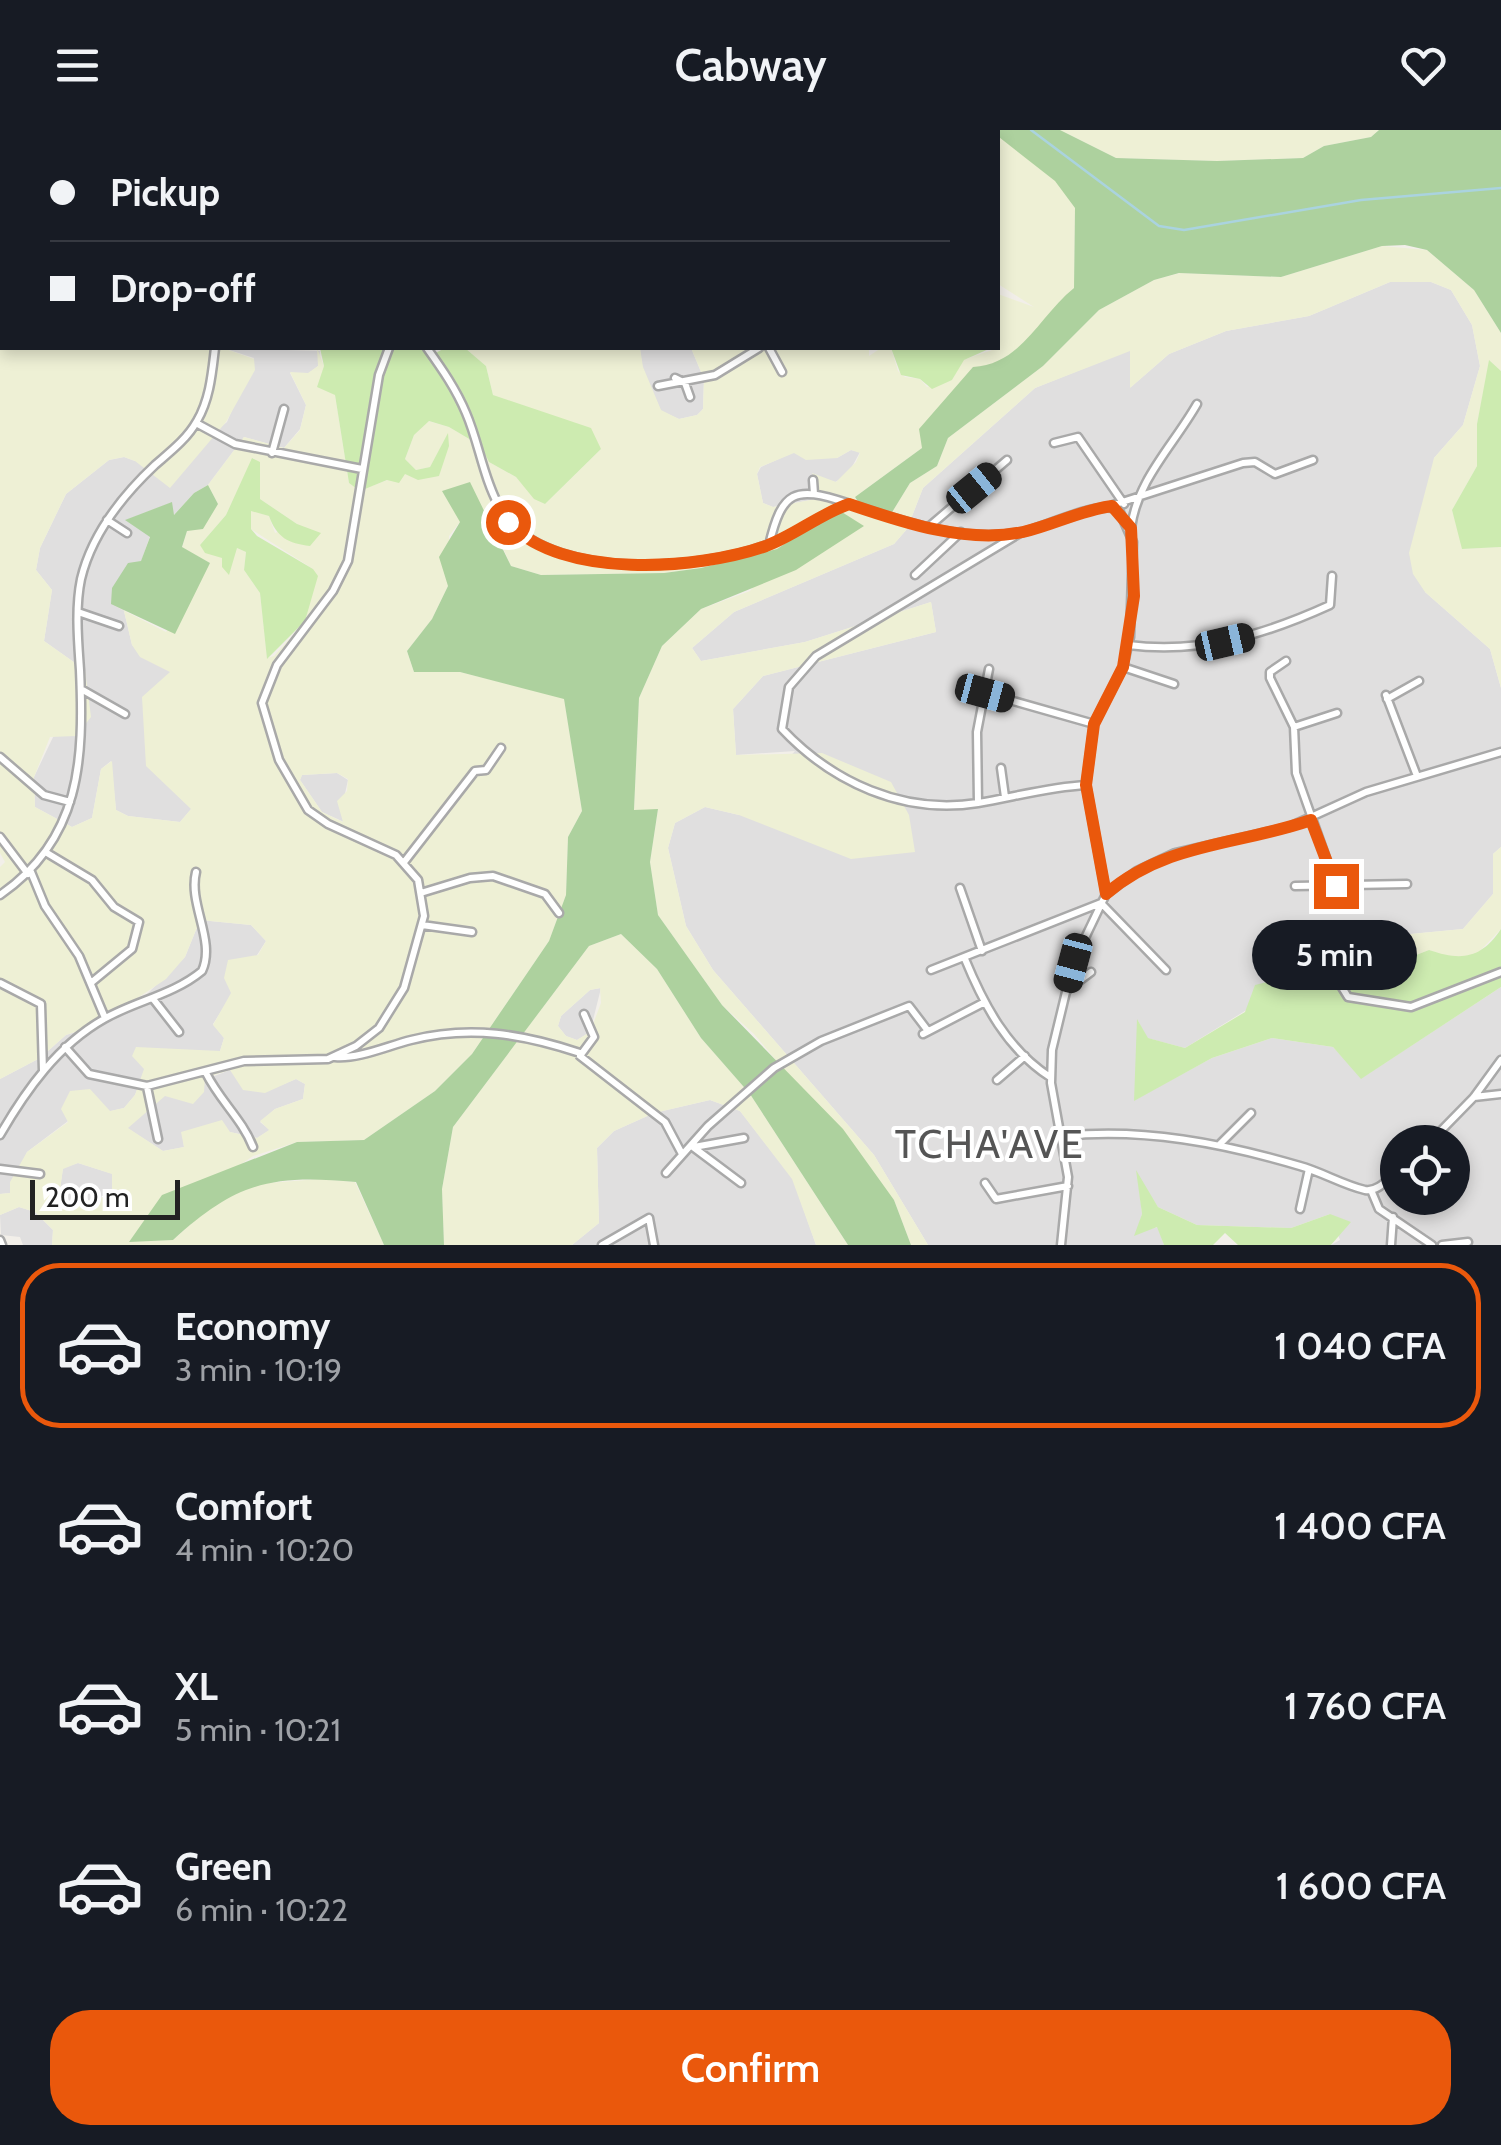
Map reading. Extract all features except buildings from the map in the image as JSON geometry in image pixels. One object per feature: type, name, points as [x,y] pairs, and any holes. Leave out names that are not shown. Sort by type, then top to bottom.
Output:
[{"type":"street","points":[[0,895],[29,873],[47,852],[70,802],[80,757],[81,580],[107,520],[196,423],[209,389],[215,350]]},
{"type":"street","points":[[333,1057],[366,1040],[389,1017],[404,988],[422,925],[424,892],[405,861],[328,824],[308,810],[279,760],[262,703],[277,665],[333,591],[348,560],[379,374],[388,350]]},
{"type":"street","points":[[428,350],[468,417],[499,506],[520,535],[559,552],[642,566],[703,560],[769,545],[849,504]]},
{"type":"street","points":[[658,386],[715,376],[756,350]]},
{"type":"street","points":[[770,350],[782,372]]},
{"type":"street","points":[[676,378],[685,382],[690,396]]},
{"type":"street","points":[[1106,894],[1086,785],[1094,724],[1123,667],[1128,645],[1134,596],[1134,501],[1197,404]]},
{"type":"street","points":[[272,453],[284,409]]},
{"type":"street","points":[[196,423],[235,444],[362,469]]},
{"type":"street","points":[[1054,443],[1078,436],[1124,504]]},
{"type":"street","points":[[930,526],[1008,460]]},
{"type":"street","points":[[1086,785],[978,803],[920,805],[848,782],[824,770],[782,729],[784,705],[797,673],[816,656],[1020,532],[1134,501],[1243,463],[1255,462],[1276,474],[1313,460]]},
{"type":"street","points":[[813,480],[814,494]]},
{"type":"street","points":[[769,545],[782,503],[814,494],[960,532],[1020,532]]},
{"type":"street","points":[[1112,506],[1131,528]]},
{"type":"street","points":[[107,520],[127,534]]},
{"type":"street","points":[[916,575],[960,532]]},
{"type":"street","points":[[1128,645],[1199,647],[1264,632],[1330,605],[1332,576]]},
{"type":"street","points":[[78,612],[119,626]]},
{"type":"street","points":[[1286,661],[1269,676],[1294,727],[1296,772],[1336,886]]},
{"type":"street","points":[[1123,667],[1174,684]]},
{"type":"street","points":[[978,803],[976,743],[989,670]]},
{"type":"street","points":[[1417,776],[1387,697],[1419,681]]},
{"type":"street","points":[[80,688],[125,714]]},
{"type":"street","points":[[985,693],[1094,724]]},
{"type":"street","points":[[1294,727],[1337,713]]},
{"type":"street","points":[[405,861],[475,771],[486,770],[501,748]]},
{"type":"street","points":[[1061,1245],[1068,1186],[1064,1136],[1050,1077],[1066,991],[1081,942],[1106,894],[1138,870],[1174,853],[1311,820],[1366,792],[1501,752]]},
{"type":"street","points":[[0,757],[44,795],[70,802]]},
{"type":"street","points":[[1001,768],[1006,797]]},
{"type":"street","points":[[0,837],[4,852],[29,873],[92,982],[105,1018]]},
{"type":"street","points":[[47,852],[92,880],[114,907],[138,922],[132,950],[92,982]]},
{"type":"street","points":[[0,1135],[44,1072],[64,1051],[105,1018],[154,1000],[196,976],[206,965],[193,898],[196,872]]},
{"type":"street","points":[[424,892],[470,878],[493,876],[544,894],[559,912]]},
{"type":"street","points":[[1295,886],[1406,884]]},
{"type":"street","points":[[960,888],[982,951]]},
{"type":"street","points":[[931,970],[1100,903]]},
{"type":"street","points":[[1100,903],[1166,970]]},
{"type":"street","points":[[422,925],[472,932]]},
{"type":"street","points":[[965,959],[984,1003],[1024,1056],[1050,1077]]},
{"type":"street","points":[[1330,968],[1348,997],[1411,1007],[1439,1000],[1501,972]]},
{"type":"street","points":[[1066,991],[1091,972]]},
{"type":"street","points":[[0,983],[41,1004],[44,1072]]},
{"type":"street","points":[[154,1000],[179,1032]]},
{"type":"street","points":[[666,1173],[761,1078],[821,1042],[909,1006],[926,1033],[984,1003]]},
{"type":"street","points":[[580,1054],[594,1037],[584,1014]]},
{"type":"street","points":[[64,1051],[89,1074],[147,1086],[244,1061],[333,1057],[437,1034],[476,1031],[533,1037],[580,1054],[608,1082],[665,1122],[688,1150],[742,1183]]},
{"type":"street","points":[[997,1080],[1024,1056]]},
{"type":"street","points":[[1447,1125],[1474,1098],[1501,1060]]},
{"type":"street","points":[[206,1073],[226,1109],[245,1126],[253,1147]]},
{"type":"street","points":[[147,1086],[158,1139]]},
{"type":"street","points":[[1474,1098],[1501,1094]]},
{"type":"street","points":[[1219,1145],[1251,1113]]},
{"type":"street","points":[[1064,1136],[1144,1133],[1219,1145],[1309,1169],[1371,1190],[1379,1208],[1431,1245]]},
{"type":"street","points":[[688,1150],[744,1138]]},
{"type":"street","points":[[0,1168],[40,1174]]},
{"type":"street","points":[[1300,1209],[1309,1169]]},
{"type":"street","points":[[985,1183],[992,1196],[1004,1200],[1068,1186]]},
{"type":"street","points":[[1371,1190],[1380,1184]]},
{"type":"street","points":[[1391,1245],[1393,1217]]},
{"type":"street","points":[[602,1245],[649,1218],[654,1245]]},
{"type":"street","points":[[1442,1245],[1468,1242]]},
{"type":"shaded area","points":[[1390,282],[1431,282],[1451,290],[1472,325],[1480,366],[1463,425],[1434,458],[1425,592],[1490,649],[1501,688],[1501,847],[1493,854],[1493,894],[1463,929],[1400,935],[1382,948],[1374,967],[1352,973],[1308,972],[1185,1048],[1147,1038],[1138,1021],[1136,1099],[1212,1058],[1272,1038],[1333,1047],[1362,1078],[1501,987],[1501,1245],[1331,1245],[1340,1240],[1330,1214],[1291,1228],[1197,1225],[1158,1207],[1138,1176],[1142,1214],[1137,1231],[1158,1227],[1164,1245],[928,1245],[874,1155],[713,970],[686,926],[668,848],[675,823],[705,807],[739,815],[795,751],[736,755],[733,709],[763,676],[936,632],[931,602],[805,642],[701,661],[692,648],[734,612],[894,544],[907,529],[923,488],[1035,388],[1130,350],[1131,387],[1169,354],[1226,331],[1309,316]]},
{"type":"shaded area","points":[[229,350],[320,351],[318,366],[309,373],[290,373],[306,405],[300,429],[284,448],[244,437],[208,485],[194,493],[173,516],[171,503],[126,520],[150,536],[124,611],[132,645],[171,672],[192,808],[180,822],[128,816],[116,810],[111,761],[101,769],[92,818],[72,827],[35,807],[34,777],[85,670],[44,641],[52,590],[36,570],[40,548],[66,494],[109,460],[124,457],[135,461],[211,435],[227,422],[254,358]]},
{"type":"shaded area","points":[[640,350],[692,350],[704,379],[703,409],[697,415],[679,419],[661,411],[642,367]]},
{"type":"shaded area","points":[[851,450],[860,452],[847,476],[835,482],[813,475],[817,482],[816,499],[773,507],[763,503],[757,474],[761,467],[794,452],[837,458]]},
{"type":"shaded area","points":[[337,773],[348,780],[342,807],[344,822],[322,812],[300,780],[302,775]]},
{"type":"shaded area","points":[[200,920],[251,925],[266,941],[213,1024],[224,1038],[220,1051],[145,1068],[135,1095],[124,1108],[68,1121],[27,1152],[10,1193],[0,1194],[0,1079],[40,1058],[66,1035],[97,1025],[117,1009],[146,995],[185,957]]},
{"type":"shaded area","points":[[601,988],[590,1032],[577,1040],[566,1036],[558,1026],[561,1016],[590,990]]},
{"type":"shaded area","points":[[230,1070],[265,1092],[296,1079],[305,1084],[303,1099],[275,1109],[260,1122],[270,1130],[257,1138],[230,1132],[182,1132],[184,1147],[163,1151],[127,1128],[165,1095]]},
{"type":"shaded area","points":[[710,1100],[740,1111],[793,1179],[816,1245],[572,1245],[599,1223],[597,1148],[614,1131],[654,1113]]},
{"type":"shaded area","points":[[78,1163],[113,1174],[112,1190],[108,1197],[94,1198],[66,1210],[58,1203],[63,1168]]},
{"type":"shaded area","points":[[19,1207],[35,1212],[53,1230],[52,1245],[23,1245],[20,1237],[1,1235],[0,1215]]},
{"type":"green space","points":[[1000,130],[1060,130],[1116,158],[1217,161],[1303,158],[1324,146],[1371,137],[1379,130],[1501,130],[1501,333],[1474,290],[1427,250],[1405,245],[1382,246],[1281,277],[1179,273],[1154,280],[1099,310],[1043,366],[948,438],[937,466],[910,483],[891,514],[870,512],[855,497],[922,448],[919,429],[973,367],[990,364],[1017,348],[1074,288],[1075,208],[1055,181],[1000,138]]},
{"type":"green space","points":[[1060,130],[1379,130],[1371,137],[1324,146],[1303,158],[1217,161],[1116,158]]},
{"type":"green space","points":[[1000,137],[1056,181],[1075,208],[1074,288],[1024,345],[992,366],[922,448],[855,497],[862,509],[891,514],[910,483],[937,466],[948,438],[1043,366],[1099,310],[1154,280],[1180,273],[1281,277],[1382,246],[1427,250],[1474,290],[1501,333],[1501,371],[1490,361],[1477,424],[1477,466],[1452,510],[1463,549],[1501,547],[1501,688],[1490,649],[1425,592],[1413,574],[1409,553],[1434,458],[1463,425],[1480,366],[1472,325],[1451,290],[1431,282],[1390,282],[1309,316],[1226,331],[1169,354],[1130,388],[1130,351],[1035,388],[923,488],[907,529],[894,544],[734,612],[692,648],[701,661],[805,642],[931,602],[936,632],[763,676],[733,709],[736,755],[822,753],[891,782],[909,815],[915,852],[851,859],[739,815],[705,807],[675,823],[668,848],[686,926],[713,970],[874,1155],[928,1245],[911,1245],[894,1200],[754,1034],[722,1005],[658,915],[650,862],[658,810],[634,811],[639,698],[662,646],[701,609],[750,591],[800,531],[777,549],[701,568],[664,573],[541,575],[511,566],[497,535],[460,522],[449,536],[448,586],[432,619],[407,651],[414,672],[460,672],[564,698],[582,811],[568,837],[566,895],[549,941],[472,1054],[435,1091],[364,1140],[297,1142],[253,1156],[129,1241],[173,1240],[214,1203],[254,1184],[320,1179],[355,1182],[384,1245],[52,1245],[53,1230],[35,1212],[19,1207],[0,1215],[0,1194],[10,1193],[10,1182],[27,1152],[68,1122],[61,1109],[70,1091],[90,1089],[110,1111],[124,1108],[135,1095],[144,1069],[132,1056],[136,1047],[220,1051],[224,1038],[213,1025],[231,993],[224,978],[228,960],[258,955],[266,941],[251,925],[200,920],[185,957],[166,979],[97,1025],[66,1035],[40,1058],[0,1079],[0,867],[5,862],[0,853],[0,350],[229,350],[254,359],[255,370],[226,422],[170,488],[135,461],[124,457],[109,460],[66,494],[40,548],[36,570],[52,590],[44,641],[85,670],[91,717],[76,736],[50,737],[34,777],[35,807],[72,827],[92,818],[101,769],[112,761],[116,810],[128,816],[180,822],[191,809],[146,766],[142,697],[170,672],[140,657],[132,645],[124,611],[111,604],[166,632],[210,563],[182,548],[187,531],[218,504],[208,485],[244,437],[284,448],[300,430],[306,405],[290,372],[308,373],[318,366],[317,350],[324,366],[321,380],[335,395],[349,483],[361,490],[404,474],[439,476],[448,434],[430,467],[416,470],[405,459],[414,435],[428,421],[449,427],[481,446],[489,462],[516,477],[534,498],[545,504],[601,449],[493,395],[486,366],[467,350],[640,350],[643,367],[661,410],[679,419],[697,415],[703,409],[704,379],[692,350],[869,350],[869,356],[878,350],[892,350],[898,371],[905,377],[920,379],[927,387],[952,380],[963,360],[1000,350],[1000,295],[1034,307],[1000,285]],"holes":[[[851,450],[860,453],[856,462],[836,482],[812,473],[817,482],[816,499],[773,507],[763,503],[757,474],[760,467],[794,453],[806,460],[837,458]],[[253,458],[260,463],[260,499],[297,524],[275,533],[269,516],[251,510],[251,529],[313,569],[306,621],[274,656],[267,658],[260,593],[244,570],[246,552],[237,548],[222,567],[223,558],[200,545],[226,515]],[[337,773],[348,779],[347,791],[337,801],[343,822],[322,812],[300,780],[302,775]],[[230,1070],[243,1090],[265,1093],[296,1079],[305,1084],[303,1099],[275,1109],[260,1121],[269,1130],[257,1138],[230,1132],[222,1120],[181,1132],[184,1147],[163,1151],[128,1128],[165,1096],[193,1104],[204,1092],[205,1078]],[[78,1163],[112,1174],[112,1190],[108,1197],[94,1198],[66,1210],[58,1203],[63,1169]]]},
{"type":"green space","points":[[320,350],[423,350],[428,357],[441,350],[467,350],[486,366],[493,395],[591,428],[601,449],[545,504],[534,499],[516,477],[489,462],[481,446],[449,427],[429,421],[414,435],[405,459],[416,470],[430,467],[448,433],[449,446],[439,476],[418,480],[405,474],[399,483],[387,480],[360,491],[349,483],[335,395],[317,387],[324,366]]},
{"type":"green space","points":[[892,350],[986,350],[964,360],[952,380],[932,389],[920,379],[901,375]]},
{"type":"green space","points":[[1489,360],[1501,371],[1501,547],[1462,549],[1452,510],[1477,466],[1477,424]]},
{"type":"green space","points":[[252,458],[260,462],[260,499],[297,524],[321,533],[310,546],[295,543],[280,534],[269,516],[251,511],[251,529],[257,536],[313,569],[318,576],[305,621],[267,659],[260,593],[244,570],[246,552],[237,548],[229,575],[222,567],[222,558],[205,553],[200,545],[226,515]]},
{"type":"green space","points":[[470,482],[511,566],[541,575],[664,573],[701,568],[777,549],[837,509],[864,526],[796,570],[701,609],[662,646],[639,698],[634,810],[658,809],[650,862],[658,915],[722,1005],[843,1129],[894,1200],[911,1245],[848,1245],[750,1094],[701,1038],[657,969],[621,934],[589,946],[453,1127],[442,1189],[444,1245],[384,1245],[356,1182],[326,1180],[256,1187],[216,1206],[173,1240],[129,1242],[162,1195],[297,1142],[364,1140],[435,1091],[472,1054],[549,941],[566,895],[568,837],[582,811],[564,699],[460,672],[414,672],[407,651],[432,619],[448,586],[439,557],[460,522],[442,491]]},
{"type":"green space","points":[[208,485],[218,504],[203,529],[187,531],[182,547],[210,563],[175,634],[111,604],[112,588],[128,563],[141,561],[150,537],[125,520],[172,502],[174,515],[194,493]]},
{"type":"green space","points":[[1501,847],[1501,929],[1475,956],[1456,960],[1429,950],[1406,959],[1388,943],[1400,935],[1463,929],[1493,894],[1493,854]]},
{"type":"green space","points":[[1501,929],[1501,987],[1361,1079],[1333,1047],[1272,1038],[1212,1058],[1134,1101],[1137,1019],[1148,1038],[1185,1048],[1245,1012],[1255,985],[1308,972],[1352,973],[1373,967],[1388,943],[1406,959],[1429,950],[1451,956],[1470,955],[1486,946]]},
{"type":"green space","points":[[621,934],[657,969],[701,1038],[750,1094],[848,1245],[816,1245],[792,1179],[740,1111],[710,1100],[654,1113],[614,1131],[597,1148],[599,1223],[572,1245],[444,1245],[442,1189],[453,1127],[589,946]],"holes":[[[600,988],[601,1003],[590,1032],[577,1040],[566,1036],[558,1026],[561,1016],[590,990]]]},
{"type":"green space","points":[[1136,1170],[1158,1207],[1197,1225],[1291,1228],[1330,1214],[1351,1222],[1331,1245],[1238,1245],[1225,1233],[1213,1245],[1164,1245],[1157,1227],[1134,1236],[1142,1214]]},
{"type":"waterway","points":[[1031,130],[1159,226],[1184,230],[1361,200],[1501,188]]},
{"type":"district","name":"TCHA'AVE","points":[[990,1143]]},
{"type":"route","points":[[508,522],[520,535],[559,552],[642,566],[703,560],[769,545],[849,504],[889,518],[991,536],[1020,532],[1112,506],[1131,528],[1134,596],[1123,667],[1094,724],[1086,785],[1106,894],[1138,870],[1174,853],[1311,820],[1336,886]]}]
